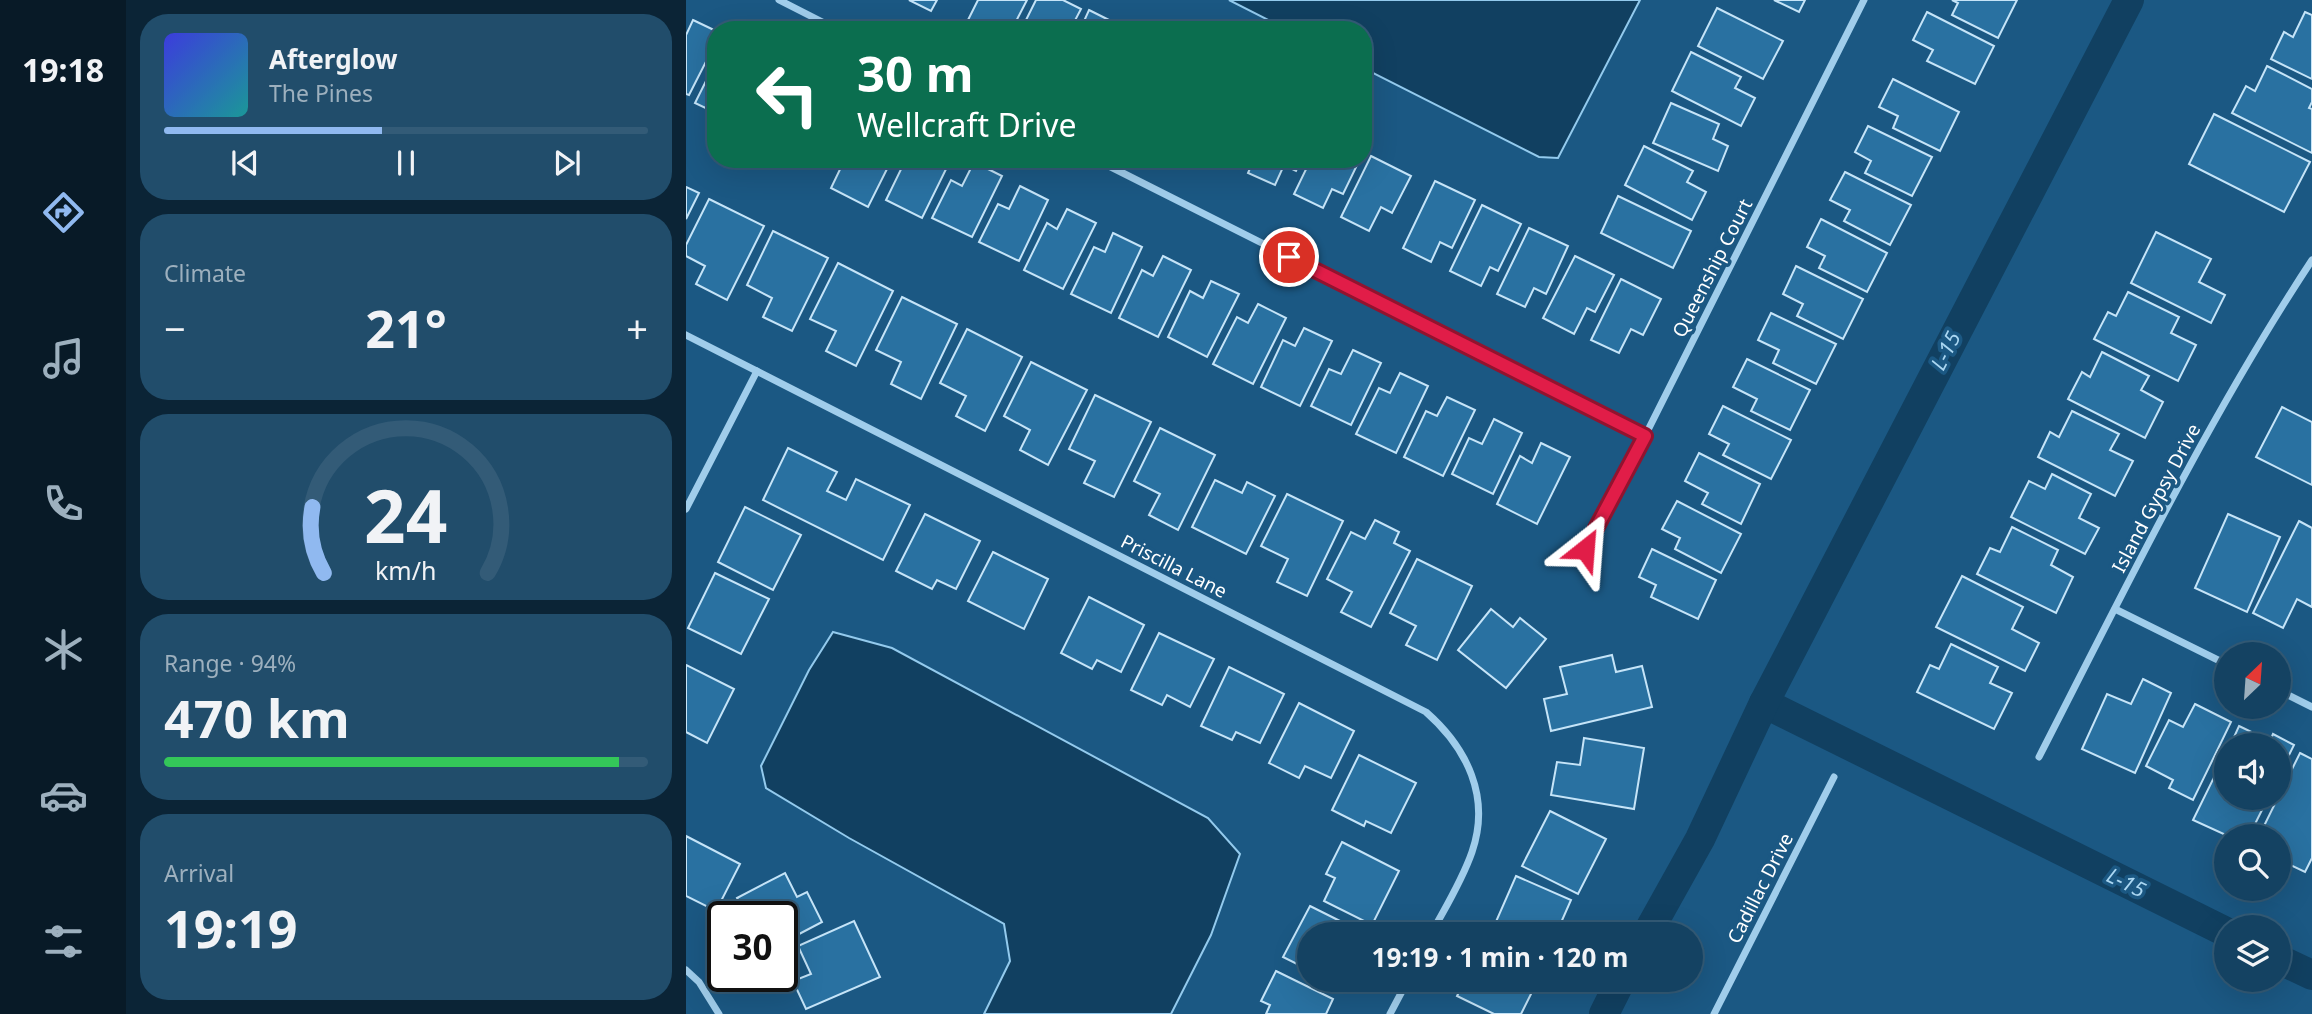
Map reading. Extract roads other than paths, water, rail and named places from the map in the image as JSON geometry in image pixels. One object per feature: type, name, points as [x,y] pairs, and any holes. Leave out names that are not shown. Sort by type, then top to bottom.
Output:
[{"type":"street","points":[[779,0],[820,21]]},
{"type":"street","name":"Queenship Court","points":[[1585,549],[1645,436],[1864,0]]},
{"type":"street","points":[[1113,168],[1645,436]]},
{"type":"street","name":"Island Gypsy Drive","points":[[2039,757],[2217,417],[2275,316],[2312,260]]},
{"type":"street","name":"Priscilla Lane","points":[[686,335],[1426,712],[1459,747],[1469,766],[1478,808],[1472,851],[1437,922]]},
{"type":"street","points":[[686,509],[757,371]]},
{"type":"street","points":[[2115,609],[2214,658]]},
{"type":"street","points":[[2291,696],[2312,707]]},
{"type":"street","name":"Cadillac Drive","points":[[1714,1014],[1834,777]]},
{"type":"street","points":[[686,970],[705,990],[719,1014]]},
{"type":"street","points":[[1390,1014],[1402,992]]},
{"type":"water","points":[[1229,0],[1640,0],[1558,158],[1539,157],[1372,73],[1372,21],[1270,21]]},
{"type":"water","points":[[833,632],[892,648],[1208,818],[1240,854],[1211,935],[1171,1014],[984,1014],[1010,961],[1004,924],[849,838],[766,788],[761,766],[809,670]]},
{"type":"waterway","name":"L-15","points":[[1654,922],[1700,839],[1764,703],[2129,0]]},
{"type":"waterway","name":"L-15","points":[[1764,703],[2214,926]]},
{"type":"waterway","name":"L-15","points":[[2291,965],[2312,975]]},
{"type":"waterway","name":"L-15","points":[[1604,1014],[1615,992]]}]
